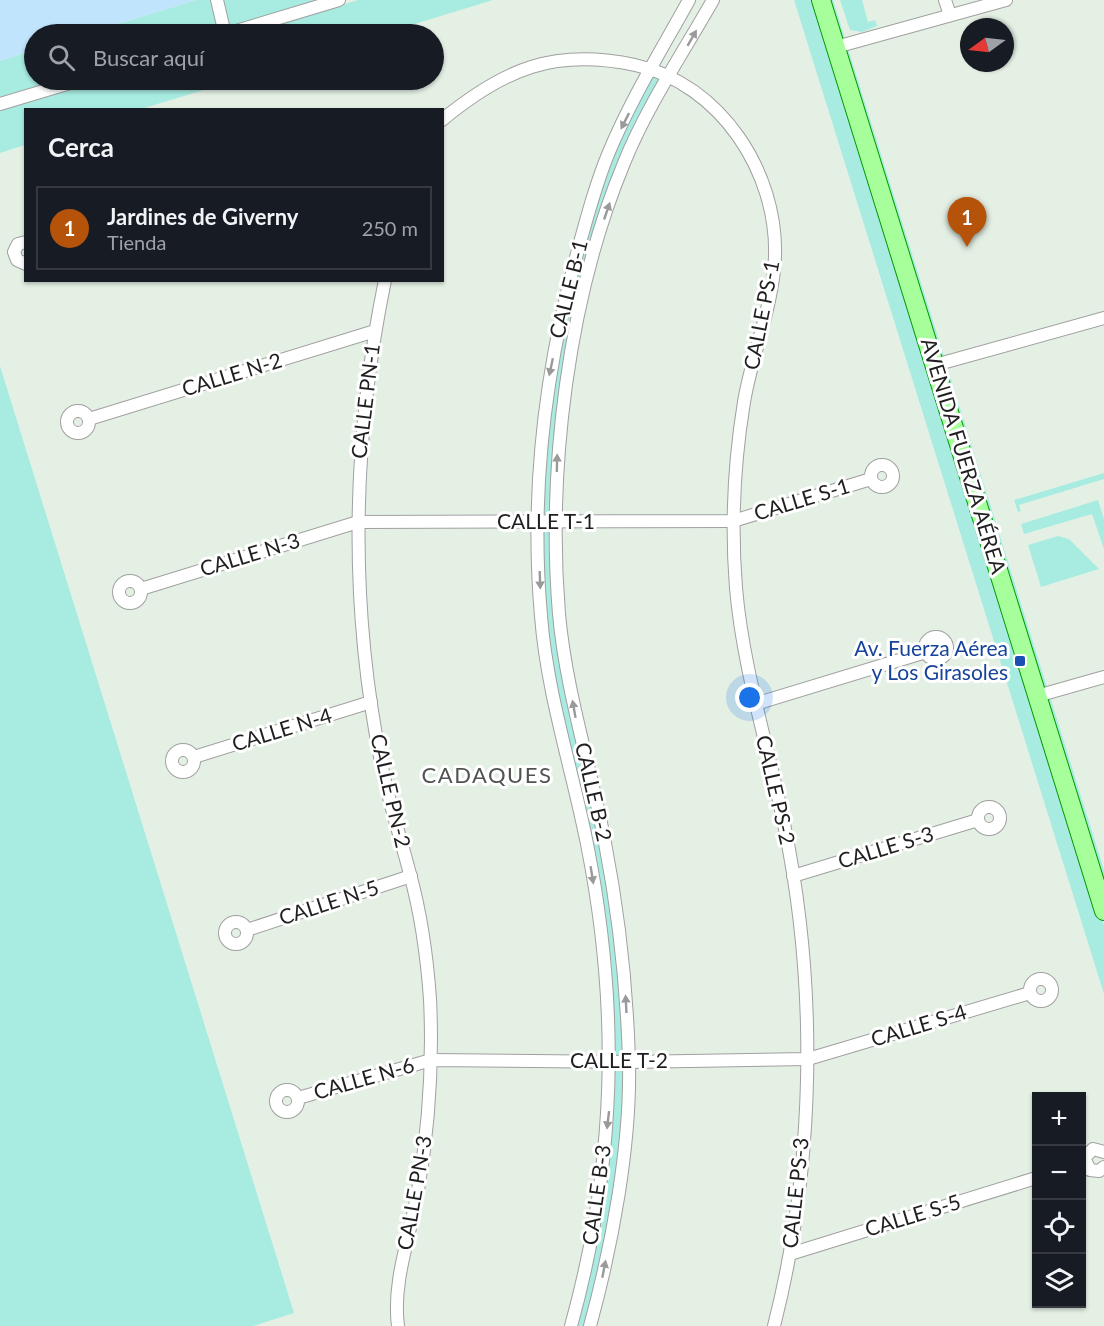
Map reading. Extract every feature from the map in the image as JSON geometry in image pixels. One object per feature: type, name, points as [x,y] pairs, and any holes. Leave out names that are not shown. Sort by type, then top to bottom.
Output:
[{"type":"main road","name":"AVENIDA FUERZA AÉREA","points":[[821,0],[841,46],[1043,695],[1104,911]]},
{"type":"main road","name":"AVENIDA FUERZA AÉREA","points":[[833,0],[841,46]]},
{"type":"main road","name":"AVENIDA FUERZA AÉREA","points":[[1043,695],[1104,870]]},
{"type":"street","points":[[217,0],[223,24]]},
{"type":"street","points":[[259,24],[339,0]]},
{"type":"street","name":"CALLE B-1","points":[[538,522],[539,448],[548,381],[567,288],[587,217],[609,151],[689,0]]},
{"type":"street","name":"CALLE B-1","points":[[557,522],[558,450],[584,294],[603,222],[624,161],[713,0]]},
{"type":"street","points":[[945,0],[950,15]]},
{"type":"street","points":[[841,46],[1006,0]]},
{"type":"street","points":[[444,119],[498,79],[533,66],[575,59],[622,63],[670,75]]},
{"type":"street","name":"CALLE PS-1","points":[[670,75],[708,104],[739,137],[766,188],[774,224],[775,260],[744,402],[736,463],[733,521]]},
{"type":"street","points":[[0,104],[47,90]]},
{"type":"street","points":[[24,242],[18,244],[14,252],[17,260],[24,263]]},
{"type":"street","name":"CALLE PN-1","points":[[358,522],[358,464],[375,331],[385,282]]},
{"type":"street","points":[[567,288],[584,294]]},
{"type":"street","points":[[940,364],[1104,318]]},
{"type":"street","name":"CALLE N-2","points":[[89,419],[375,331]]},
{"type":"street","name":"CALLE S-1","points":[[733,521],[871,479]]},
{"type":"street","name":"CALLE T-1","points":[[358,522],[733,521]]},
{"type":"street","name":"CALLE PS-2","points":[[733,521],[736,588],[745,657],[784,825],[793,876],[801,934],[808,1059]]},
{"type":"street","name":"CALLE N-3","points":[[141,589],[358,522]]},
{"type":"street","name":"CALLE PN-2","points":[[358,522],[363,645],[385,782],[411,876],[423,934],[430,998],[431,1060]]},
{"type":"street","name":"CALLE B-2","points":[[538,522],[541,616],[557,720],[587,844],[603,943],[610,1062]]},
{"type":"street","name":"CALLE B-2","points":[[557,522],[559,615],[575,717],[605,840],[622,941],[629,1062]]},
{"type":"street","points":[[755,704],[926,652]]},
{"type":"street","points":[[1043,695],[1104,677]]},
{"type":"street","name":"CALLE N-4","points":[[194,757],[371,702]]},
{"type":"street","name":"CALLE S-3","points":[[793,876],[978,820]]},
{"type":"street","name":"CALLE N-5","points":[[247,930],[411,876]]},
{"type":"street","name":"CALLE S-4","points":[[808,1059],[1030,993]]},
{"type":"street","name":"CALLE T-2","points":[[431,1060],[629,1062],[808,1059]]},
{"type":"street","name":"CALLE PS-3","points":[[774,1326],[790,1254],[801,1170],[808,1059]]},
{"type":"street","name":"CALLE N-6","points":[[298,1098],[431,1060]]},
{"type":"street","name":"CALLE PN-3","points":[[398,1326],[397,1298],[420,1180],[427,1125],[431,1060]]},
{"type":"street","name":"CALLE B-3","points":[[571,1326],[581,1291],[596,1216],[610,1105],[610,1062]]},
{"type":"street","name":"CALLE B-3","points":[[590,1326],[598,1297],[619,1176],[628,1106],[629,1062]]},
{"type":"street","points":[[1086,1157],[1089,1151],[1097,1148],[1104,1152]]},
{"type":"street","points":[[1086,1165],[1094,1171],[1104,1167]]},
{"type":"street","name":"CALLE S-5","points":[[790,1254],[1032,1179]]},
{"type":"street","points":[[581,1291],[598,1297]]},
{"type":"shaded area","points":[[0,0],[196,0],[118,24],[24,24],[24,53],[0,61]]},
{"type":"shaded area","points":[[196,0],[339,0],[259,24],[118,24]]},
{"type":"shaded area","points":[[358,0],[493,0],[415,24],[279,24]]},
{"type":"shaded area","points":[[794,0],[817,0],[1104,925],[1104,994]]},
{"type":"shaded area","points":[[821,0],[833,0],[1104,870],[1104,911]]},
{"type":"shaded area","points":[[840,0],[862,0],[868,22],[875,20],[877,26],[862,32],[850,30]]},
{"type":"shaded area","points":[[24,53],[24,90],[47,90],[0,104],[0,61]]},
{"type":"shaded area","points":[[651,69],[670,75],[624,161],[584,294],[557,450],[559,615],[622,941],[628,1106],[590,1326],[571,1326],[610,1105],[603,943],[541,616],[539,448],[587,217]]},
{"type":"shaded area","points":[[69,90],[204,90],[144,108],[24,108],[24,145],[0,153],[0,111]]},
{"type":"shaded area","points":[[0,366],[294,1313],[253,1326],[0,1326]]},
{"type":"shaded area","points":[[1104,473],[1104,479],[1019,505],[1021,511],[1018,512],[1014,500]]},
{"type":"shaded area","points":[[1098,500],[1104,519],[1104,549],[1092,514],[1024,534],[1021,524]]},
{"type":"shaded area","points":[[1058,536],[1069,539],[1099,569],[1041,587],[1028,545]]},
{"type":"place","name":"Jardines de Giverny","points":[[967,247]]},
{"type":"place","name":"Av. Fuerza Aérea y Los Girasoles","points":[[1020,661]]},
{"type":"district","name":"CADAQUES","points":[[487,775]]}]
